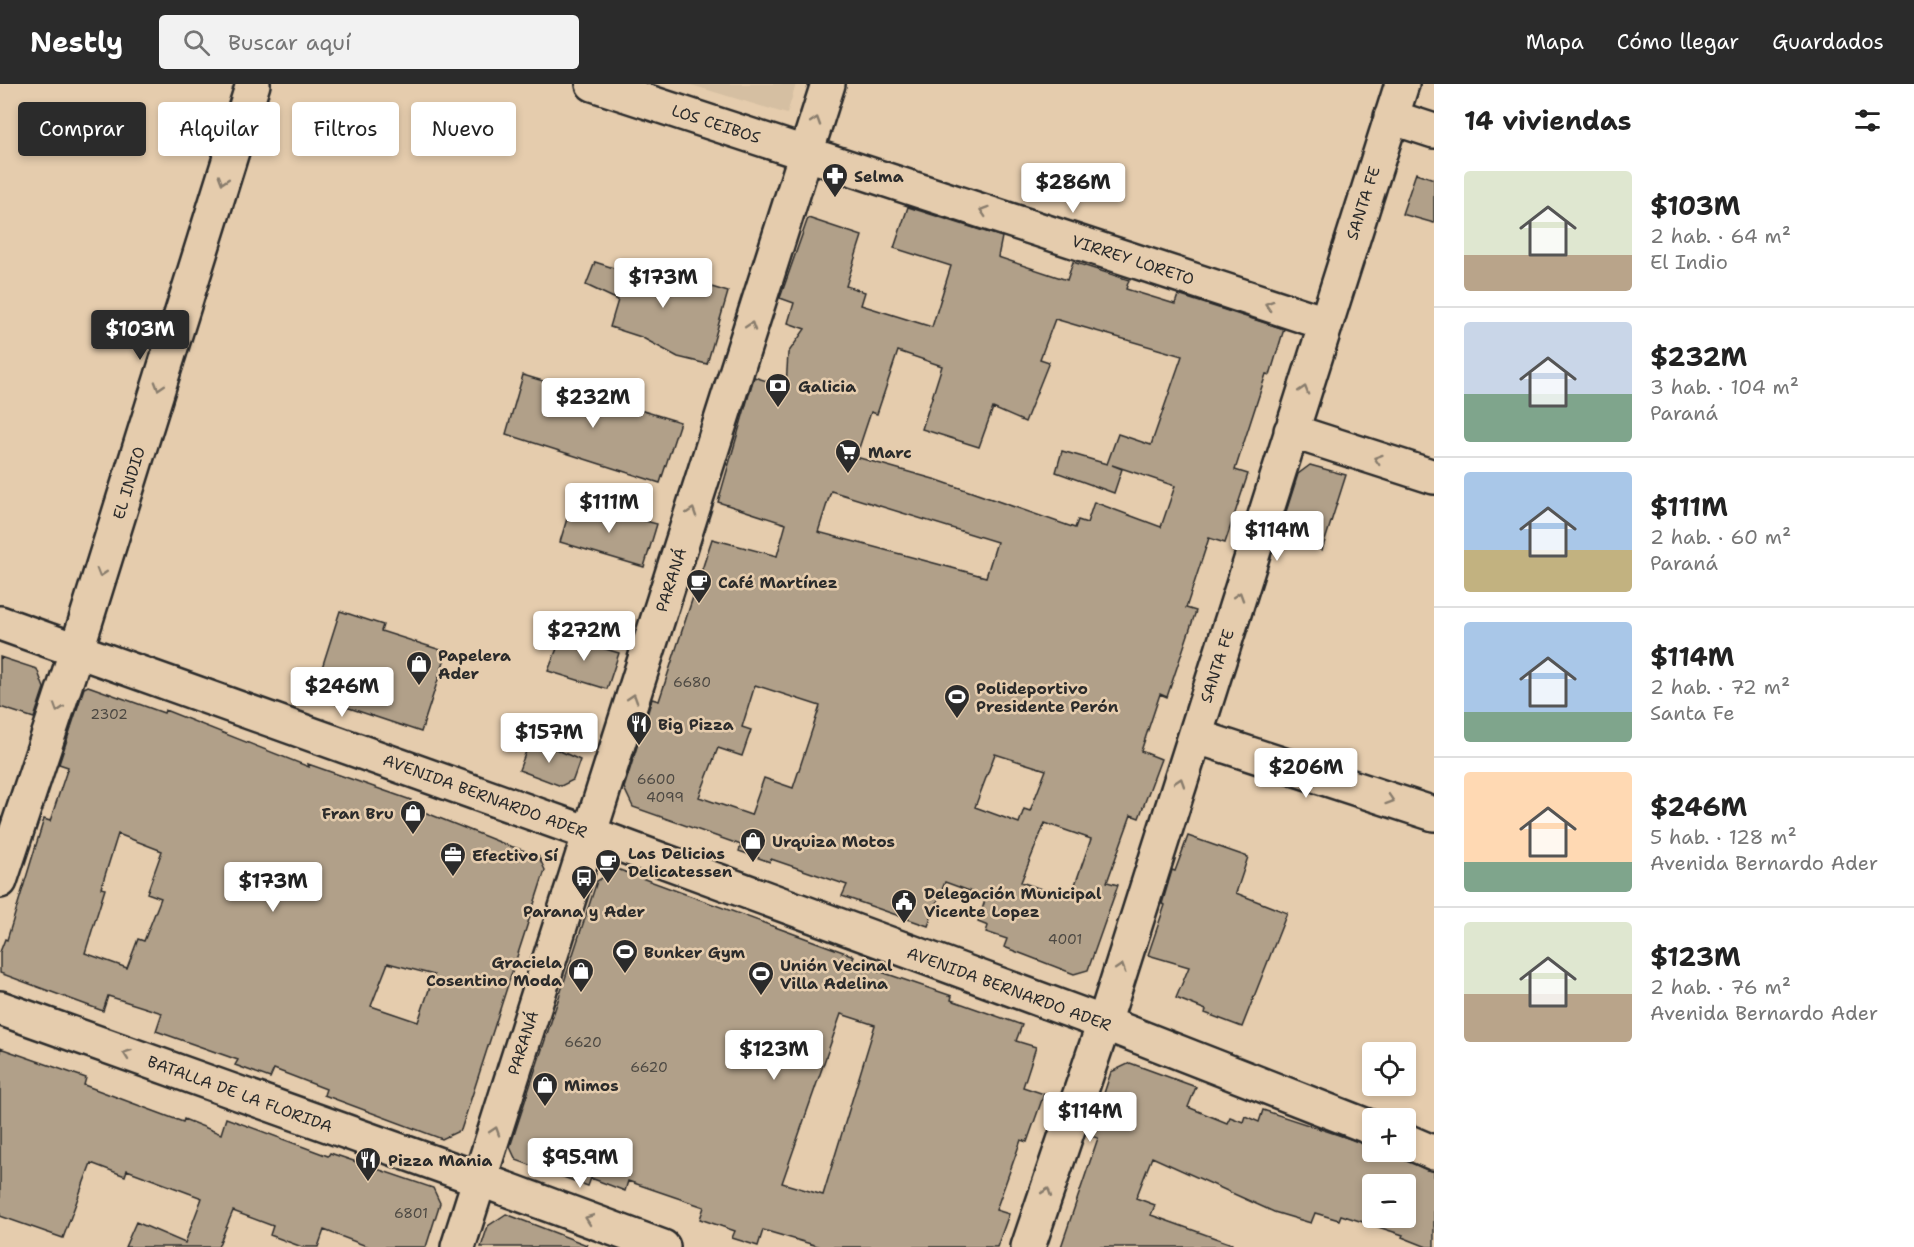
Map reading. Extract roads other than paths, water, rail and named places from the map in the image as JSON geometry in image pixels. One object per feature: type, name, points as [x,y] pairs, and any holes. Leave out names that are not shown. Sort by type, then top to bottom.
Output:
[{"type":"street","name":"EL INDIO","points":[[0,881],[76,652],[253,84]]},
{"type":"street","name":"LOS CEIBOS","points":[[593,84],[806,153]]},
{"type":"street","name":"PARANÁ","points":[[458,1247],[828,84]]},
{"type":"street","name":"SANTA FE","points":[[1028,1247],[1104,1023],[1402,84]]},
{"type":"street","points":[[1391,117],[1434,131]]},
{"type":"street","name":"VIRREY LORETO","points":[[806,153],[1325,323]]},
{"type":"street","points":[[1291,431],[1434,477]]},
{"type":"street","name":"AVENIDA BERNARDO ADER","points":[[0,623],[591,834],[1104,1023],[1362,1124]]},
{"type":"street","points":[[1195,736],[1434,814]]},
{"type":"street","name":"BATALLA DE LA FLORIDA","points":[[0,1008],[663,1247]]},
{"type":"street","points":[[1416,1145],[1434,1152]]},
{"type":"place","name":"Selma","points":[[835,199]]},
{"type":"place","name":"Galicia","points":[[778,409]]},
{"type":"place","name":"Marc","points":[[848,475]]},
{"type":"place","name":"Café Martínez","points":[[699,605]]},
{"type":"place","name":"Papelera Ader","points":[[419,687]]},
{"type":"place","name":"Polideportivo Presidente Perón","points":[[957,720]]},
{"type":"place","name":"Big Pizza","points":[[639,747]]},
{"type":"place","name":"Fran Bru","points":[[413,836]]},
{"type":"place","name":"Urquiza Motos","points":[[753,864]]},
{"type":"place","name":"Efectivo Sí","points":[[453,878]]},
{"type":"place","name":"Las Delicias Delicatessen","points":[[608,885]]},
{"type":"place","name":"Parana y Ader","points":[[584,901]]},
{"type":"place","name":"Delegación Municipal Vicente Lopez","points":[[904,925]]},
{"type":"place","name":"Bunker Gym","points":[[625,975]]},
{"type":"place","name":"Graciela Cosentino Moda","points":[[581,994]]},
{"type":"place","name":"Unión Vecinal Villa Adelina","points":[[761,997]]},
{"type":"place","name":"Mimos","points":[[545,1108]]},
{"type":"place","name":"Pizza Mania","points":[[368,1183]]}]
